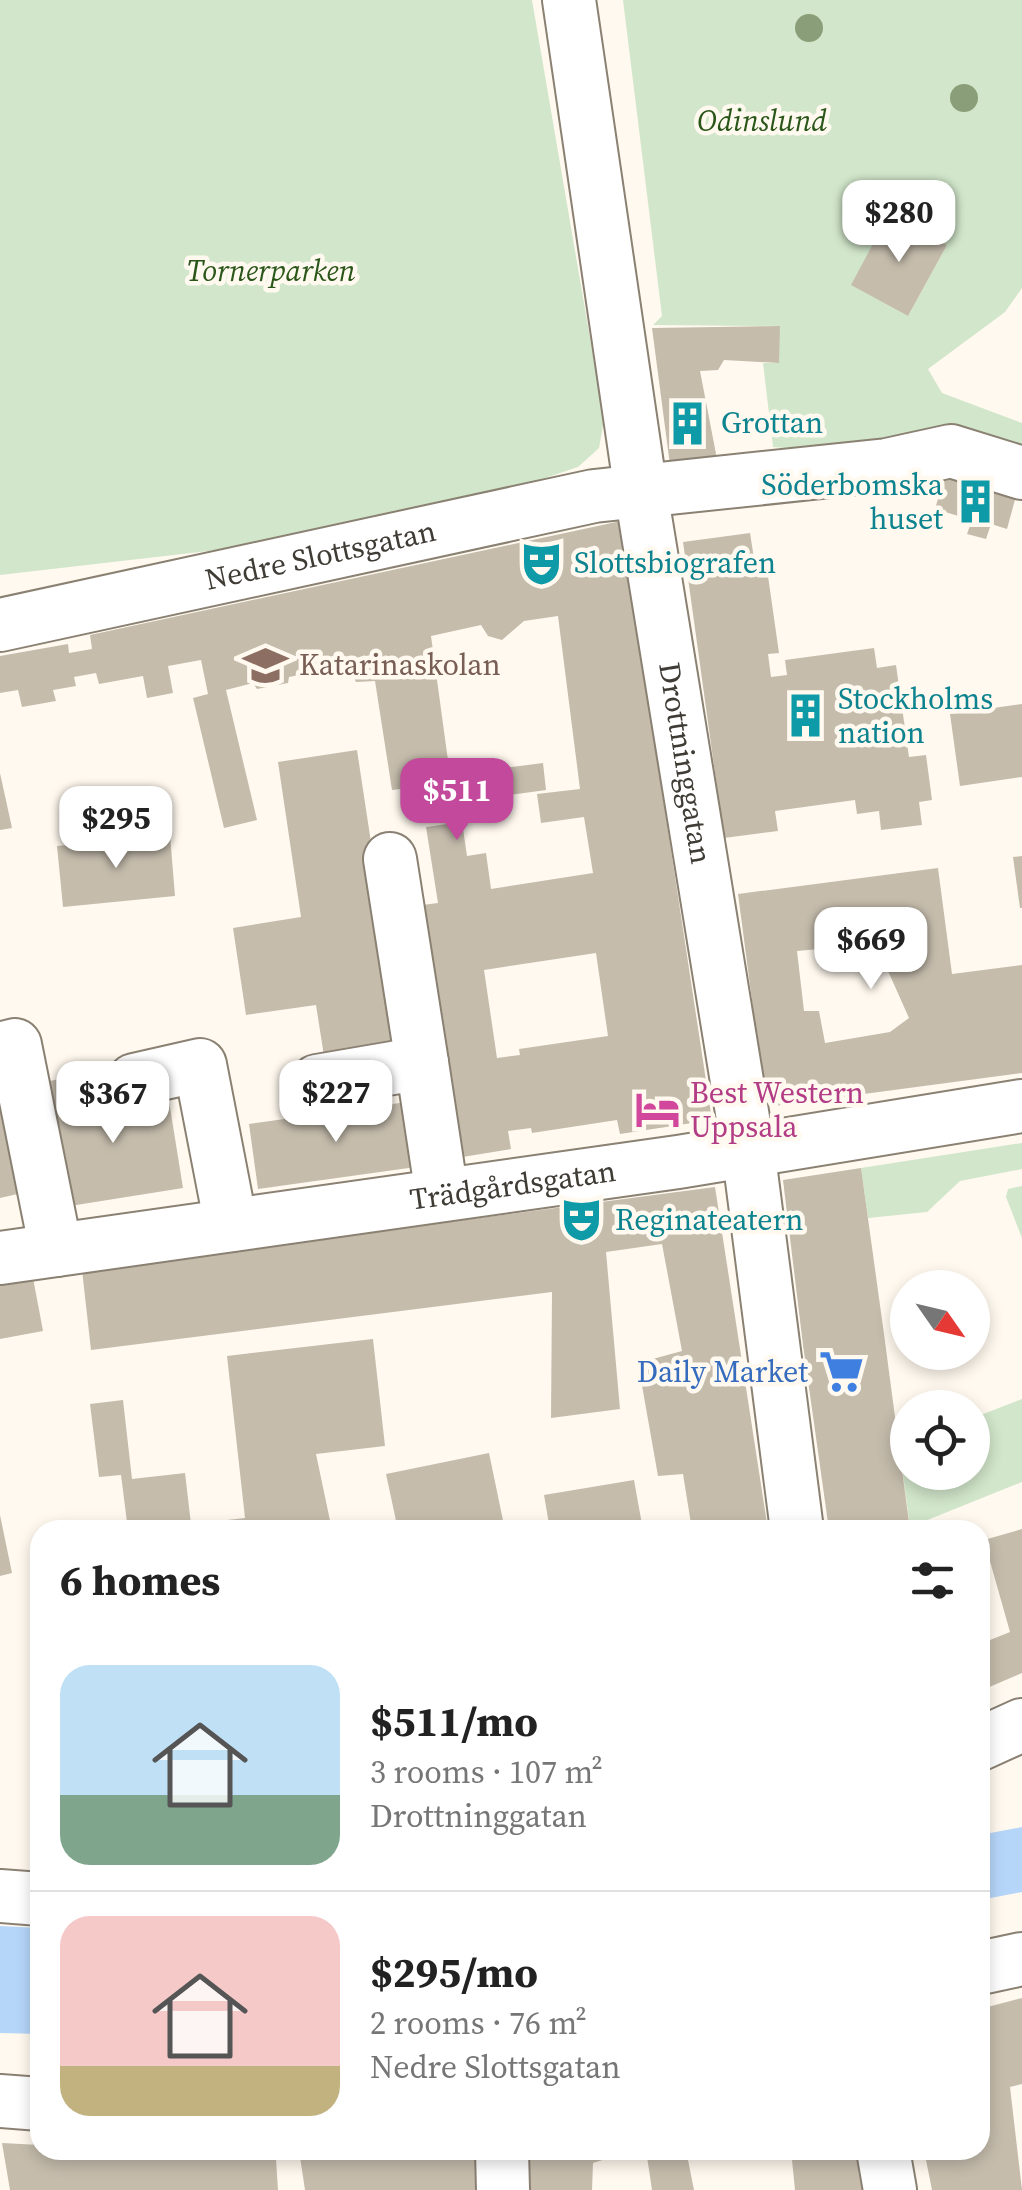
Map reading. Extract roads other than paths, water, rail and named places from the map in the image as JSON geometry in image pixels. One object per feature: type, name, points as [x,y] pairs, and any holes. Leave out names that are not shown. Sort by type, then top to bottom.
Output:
[{"type":"street","name":"Drottninggatan","points":[[570,0],[641,492],[748,1149],[796,1520]]},
{"type":"street","name":"Nedre Slottsgatan","points":[[0,626],[594,496],[888,465],[951,451],[1022,473]]},
{"type":"street","points":[[390,859],[442,1195]]},
{"type":"street","points":[[0,1049],[15,1046],[56,1250]]},
{"type":"street","points":[[317,1080],[422,1063]]},
{"type":"street","points":[[134,1080],[200,1065],[231,1225]]},
{"type":"street","name":"Trädgårdsgatan","points":[[0,1258],[1022,1106]]},
{"type":"street","points":[[990,1740],[1022,1726]]},
{"type":"street","points":[[0,1896],[30,1898]]},
{"type":"street","points":[[990,1966],[1022,1959]]},
{"type":"street","points":[[0,2100],[30,2103]]},
{"type":"street","points":[[502,2160],[503,2190]]},
{"type":"street","points":[[885,2160],[890,2190]]},
{"type":"water","points":[[1022,1827],[1022,1892],[990,1898],[990,1833]]},
{"type":"water","points":[[0,1926],[30,1928],[30,2034],[0,2033]]},
{"type":"place","name":"Grottan","points":[[688,423]]},
{"type":"place","name":"Söderbomska huset","points":[[976,502]]},
{"type":"place","name":"Slottsbiografen","points":[[541,563]]},
{"type":"place","name":"Katarinaskolan","points":[[266,665]]},
{"type":"place","name":"Stockholms nation","points":[[805,716]]},
{"type":"place","name":"Best Western Uppsala","points":[[657,1110]]},
{"type":"place","name":"Reginateatern","points":[[582,1220]]},
{"type":"place","name":"Daily Market","points":[[841,1372]]},
{"type":"park label","name":"Odinslund","points":[[762,121]]},
{"type":"park label","name":"Tornerparken","points":[[271,271]]}]
